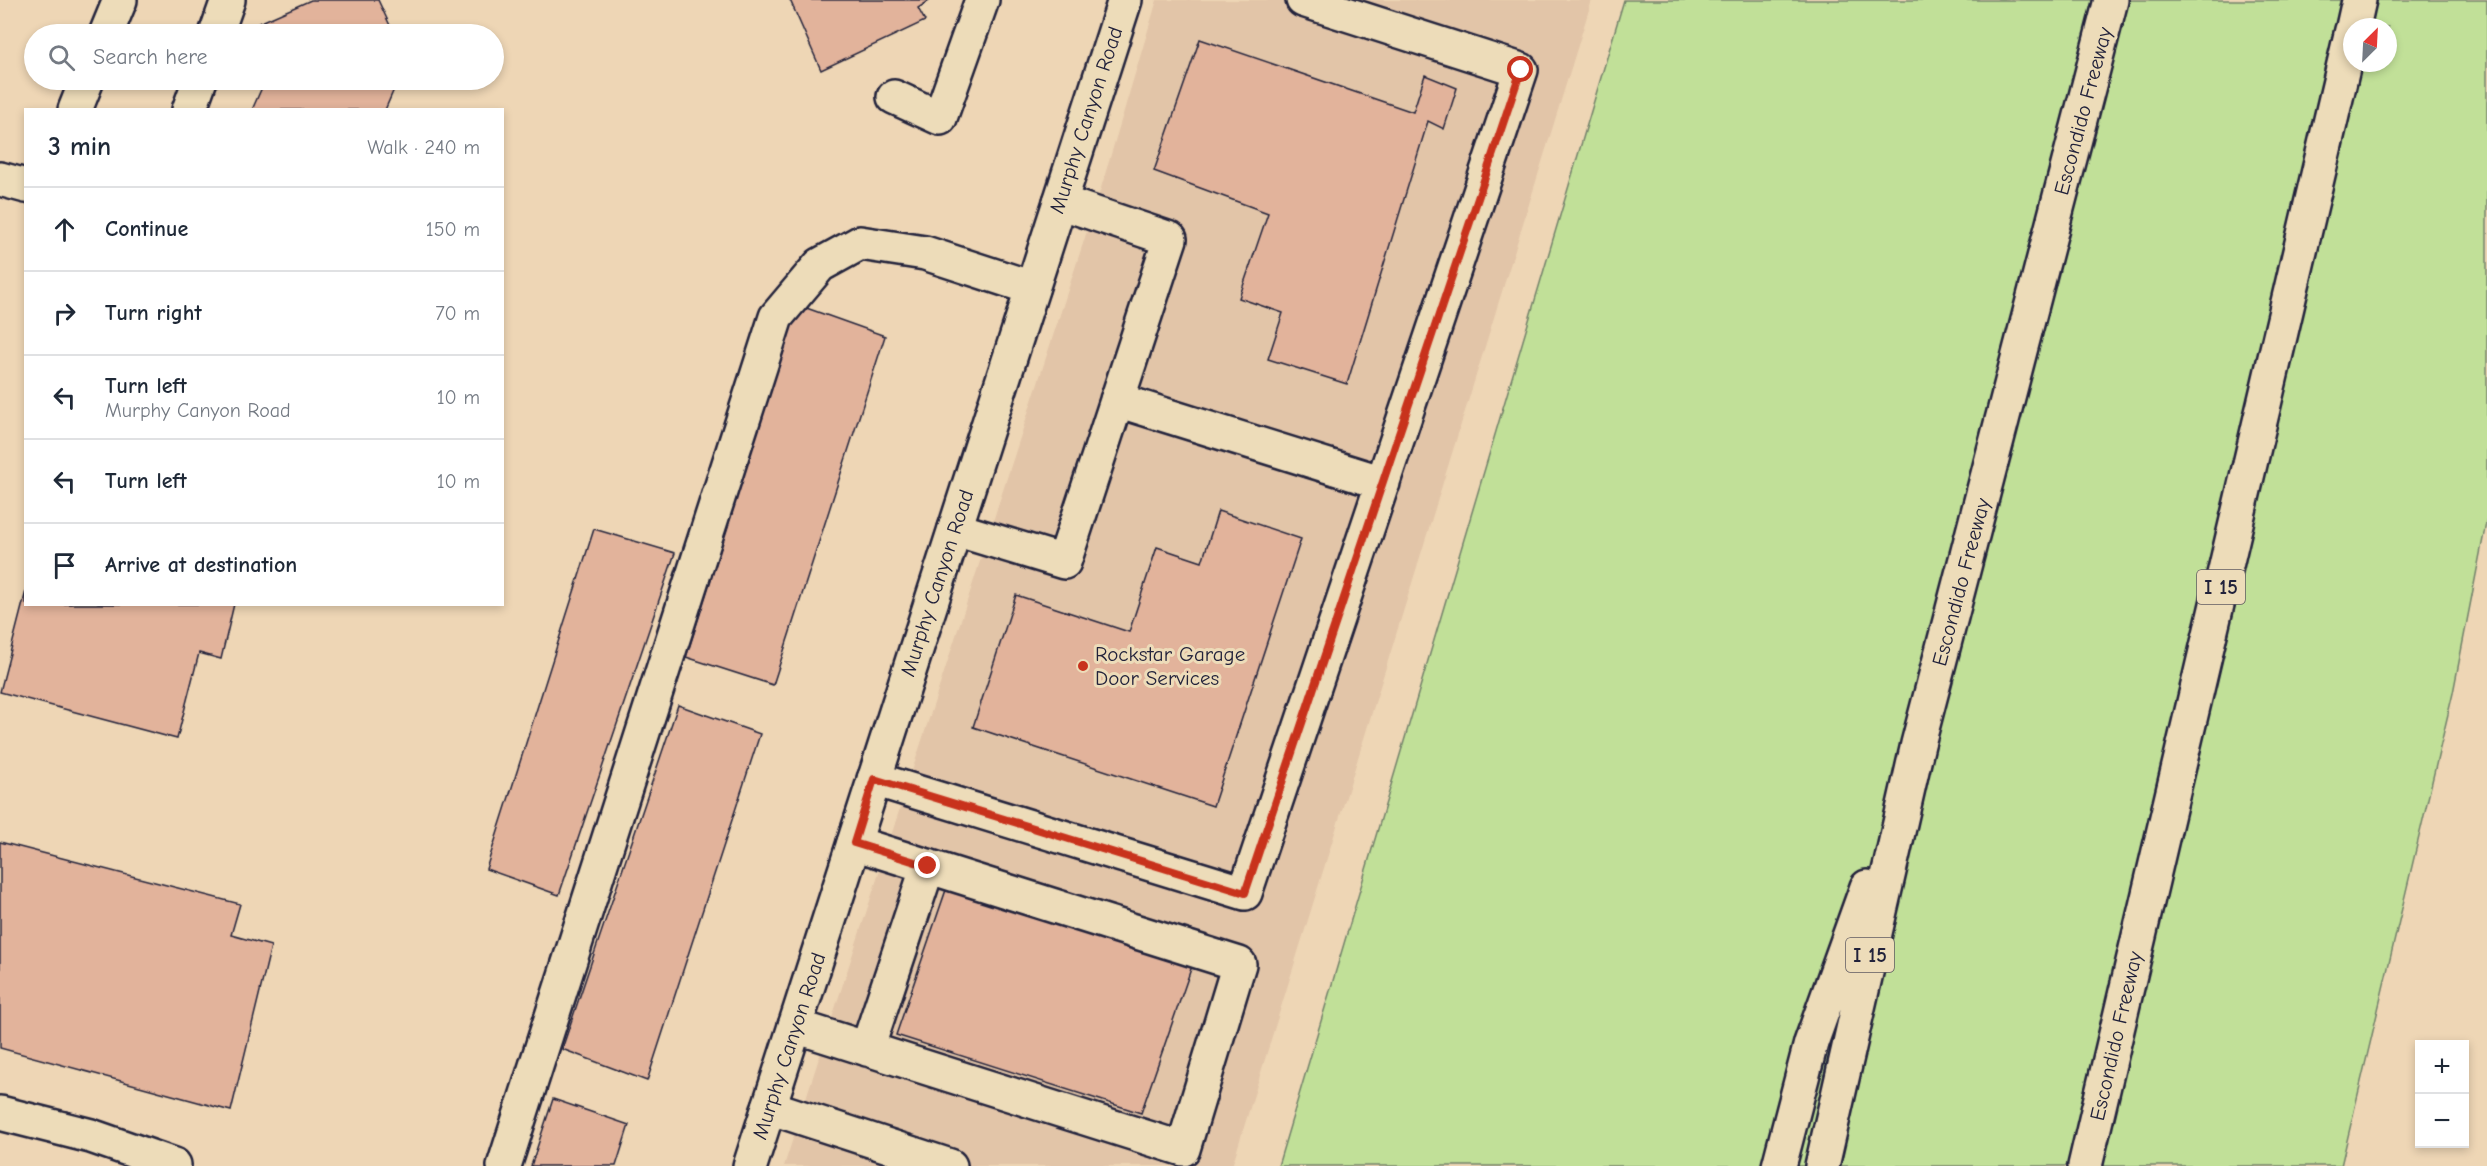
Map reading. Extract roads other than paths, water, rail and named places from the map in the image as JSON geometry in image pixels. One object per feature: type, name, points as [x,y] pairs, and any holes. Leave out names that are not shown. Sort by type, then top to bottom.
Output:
[{"type":"main road","points":[[110,24],[120,0]]},
{"type":"main road","points":[[220,24],[228,0]]},
{"type":"main road","points":[[894,97],[940,118],[982,0]]},
{"type":"main road","name":"Murphy Canyon Road","points":[[750,1166],[1125,0]]},
{"type":"main road","points":[[874,779],[1245,893],[1521,70],[1303,0]]},
{"type":"main road","name":"Escondido Freeway","points":[[1822,1166],[1918,744],[2111,0]]},
{"type":"main road","name":"Escondido Freeway","points":[[2354,18],[2359,0]]},
{"type":"main road","name":"Escondido Freeway","points":[[2088,1159],[2343,67]]},
{"type":"main road","points":[[76,108],[83,90]]},
{"type":"main road","points":[[190,108],[196,90]]},
{"type":"main road","points":[[0,179],[24,185]]},
{"type":"main road","points":[[955,529],[1064,562],[1170,239],[1060,202]]},
{"type":"main road","points":[[504,1166],[776,317],[820,265],[860,243],[925,253],[1032,288]]},
{"type":"main road","points":[[1117,400],[1383,483]]},
{"type":"main road","points":[[1779,1166],[1812,1043],[1918,744]]},
{"type":"main road","points":[[795,1026],[1183,1149],[1239,964],[854,843]]},
{"type":"main road","points":[[867,1049],[928,866]]},
{"type":"main road","points":[[770,1107],[950,1166]]},
{"type":"main road","points":[[0,1113],[91,1136],[174,1165]]},
{"type":"place","name":"Rockstar Garage Door Services","points":[[1083,666]]}]
